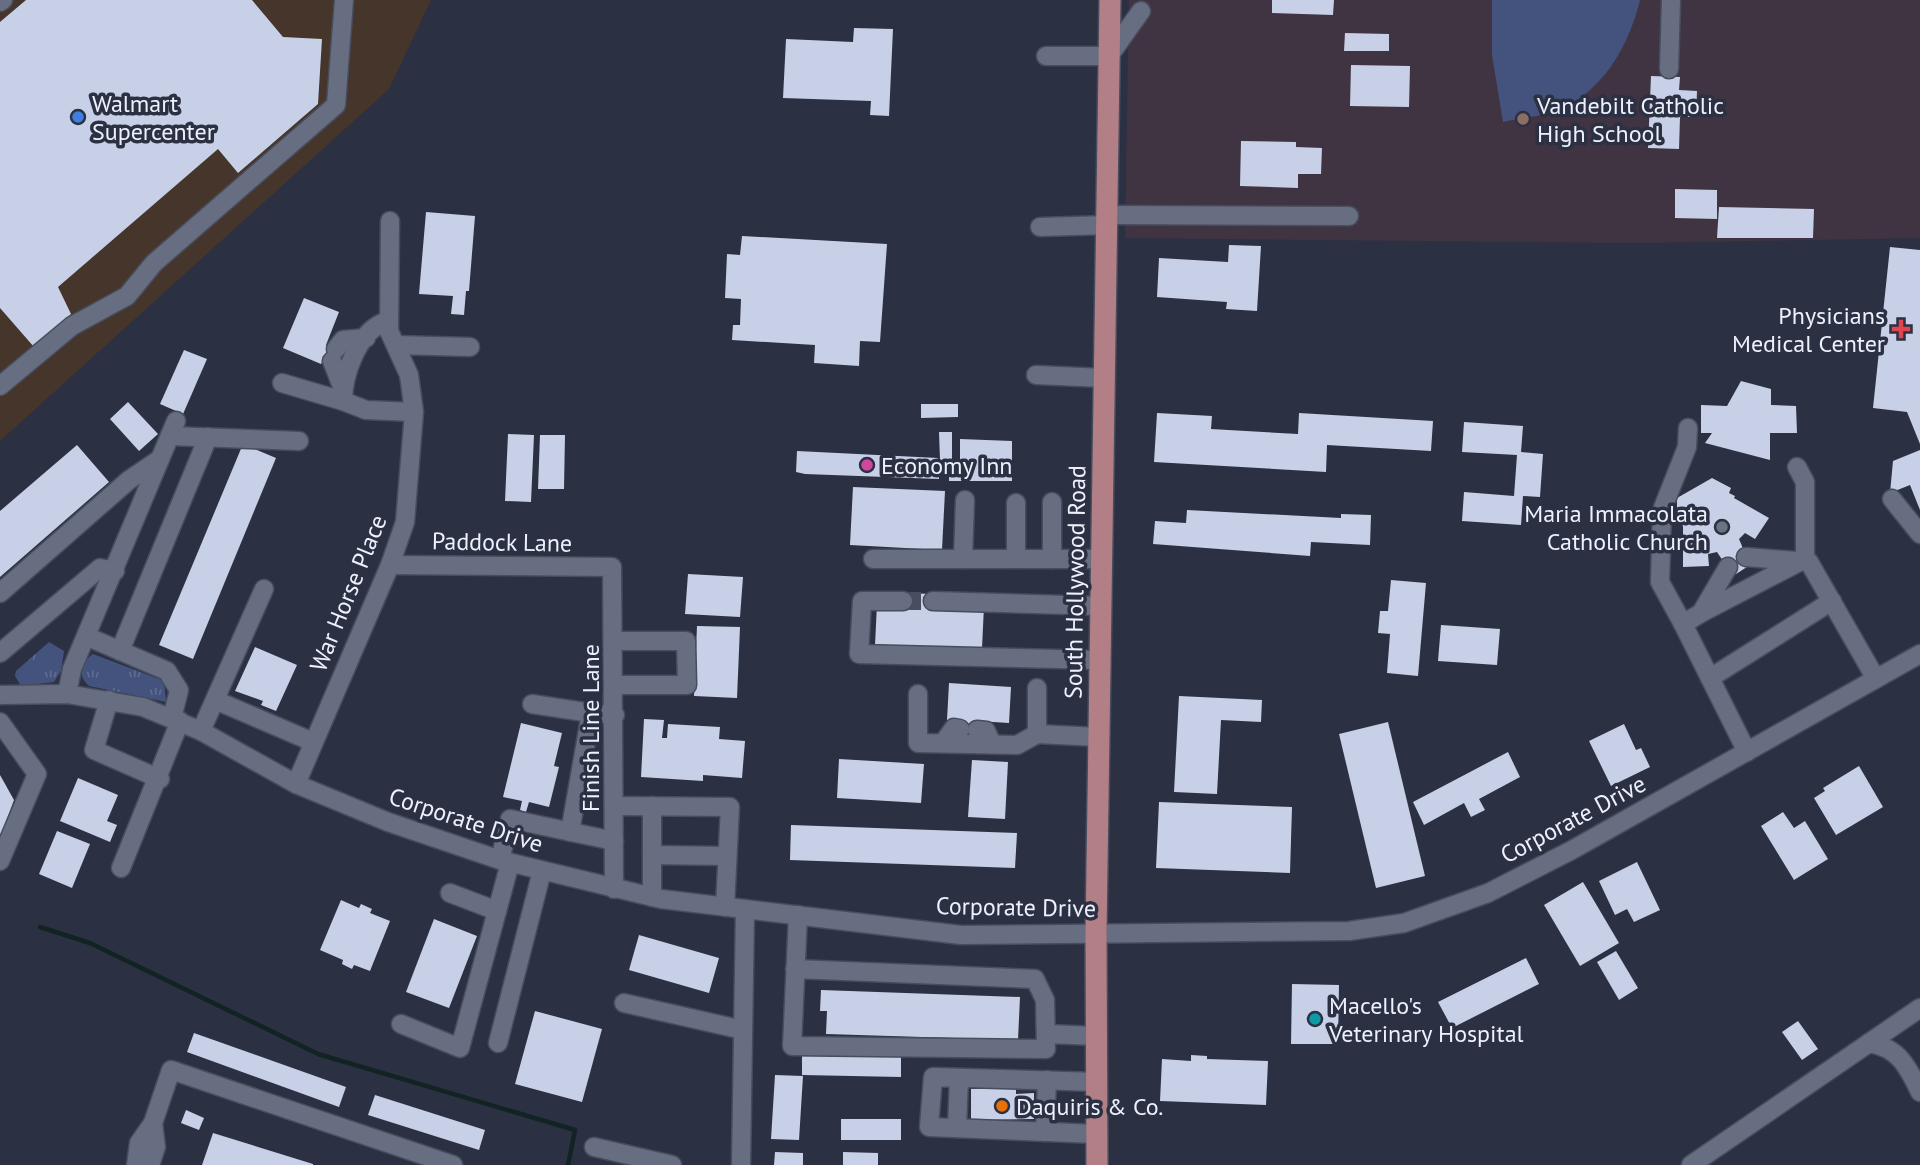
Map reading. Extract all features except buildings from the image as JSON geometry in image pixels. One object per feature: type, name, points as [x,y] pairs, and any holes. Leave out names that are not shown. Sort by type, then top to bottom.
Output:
[{"type":"main road","name":"South Hollywood Road","points":[[1097,1165],[1096,933],[1110,0]]},
{"type":"street","points":[[0,386],[72,326],[127,296],[154,263],[336,105],[344,0]]},
{"type":"street","points":[[1669,69],[1671,0]]},
{"type":"street","points":[[1045,56],[1109,56],[1141,11]]},
{"type":"street","points":[[1040,227],[1107,220],[1349,216]]},
{"type":"street","points":[[390,221],[393,338]]},
{"type":"street","points":[[343,395],[351,363],[373,328],[383,323],[393,338],[470,347]]},
{"type":"street","points":[[343,395],[334,355],[343,340],[366,338]]},
{"type":"street","name":"War Horse Place","points":[[296,784],[390,565],[405,522],[414,412],[409,375],[393,338]]},
{"type":"street","points":[[1036,375],[1104,378]]},
{"type":"street","points":[[282,383],[343,395],[366,410],[414,412]]},
{"type":"street","points":[[1688,428],[1687,447],[1662,510],[1660,583],[1747,751]]},
{"type":"street","points":[[67,694],[72,668],[88,637],[173,429],[208,438],[299,441]]},
{"type":"street","points":[[120,651],[208,438]]},
{"type":"street","points":[[0,593],[129,480],[160,459]]},
{"type":"street","points":[[1797,467],[1805,482],[1805,559],[1876,679]]},
{"type":"street","points":[[963,559],[965,499]]},
{"type":"street","points":[[1892,499],[1920,534]]},
{"type":"street","points":[[1052,502],[1052,559]]},
{"type":"street","points":[[1016,503],[1016,559]]},
{"type":"street","points":[[1746,557],[1805,559]]},
{"type":"street","points":[[873,559],[1102,559]]},
{"type":"street","points":[[1683,624],[1805,559]]},
{"type":"street","name":"Paddock Lane","points":[[390,565],[612,568]]},
{"type":"street","points":[[1701,613],[1728,567]]},
{"type":"street","points":[[0,653],[100,568],[114,571]]},
{"type":"street","name":"Finish Line Lane","points":[[612,568],[614,888]]},
{"type":"street","points":[[201,731],[264,589]]},
{"type":"street","points":[[903,601],[862,601],[859,654],[1100,660]]},
{"type":"street","points":[[933,601],[1101,606]]},
{"type":"street","points":[[1710,678],[1832,601]]},
{"type":"street","points":[[88,637],[167,671],[179,690],[176,720],[160,779],[121,868]]},
{"type":"street","points":[[613,641],[686,641],[687,685],[614,685]]},
{"type":"street","name":"Corporate Drive","points":[[0,695],[67,694],[109,700],[176,720],[296,784],[388,822],[505,862],[652,897],[961,935],[1349,932],[1404,923],[1488,893],[1572,850],[1920,654]]},
{"type":"street","points":[[1037,688],[1037,734]]},
{"type":"street","points":[[918,694],[918,743],[1017,745],[1037,734],[1099,737]]},
{"type":"street","points":[[109,700],[94,750],[160,779]]},
{"type":"street","points":[[215,700],[313,742]]},
{"type":"street","points":[[532,704],[615,715]]},
{"type":"street","points":[[570,832],[591,713]]},
{"type":"street","points":[[0,861],[37,774],[2,729]]},
{"type":"street","points":[[943,743],[954,729],[969,729],[986,731],[992,744]]},
{"type":"street","points":[[615,806],[730,807],[724,907]]},
{"type":"street","points":[[652,806],[652,897]]},
{"type":"street","points":[[401,1024],[460,1048],[497,911],[510,819],[614,841]]},
{"type":"street","points":[[652,855],[727,856]]},
{"type":"street","points":[[498,1043],[542,871]]},
{"type":"street","points":[[450,893],[497,911]]},
{"type":"street","points":[[741,1165],[745,909]]},
{"type":"street","points":[[796,969],[1035,979],[1045,1000],[1046,1049],[792,1046],[798,915]]},
{"type":"street","points":[[624,1003],[743,1030]]},
{"type":"street","points":[[1691,1165],[1920,1008]]},
{"type":"street","points":[[1047,1034],[1097,1036]]},
{"type":"street","points":[[1869,1043],[1883,1045],[1898,1054],[1910,1069],[1920,1092]]},
{"type":"street","points":[[136,1165],[139,1143],[153,1123],[171,1070],[453,1165]]},
{"type":"street","points":[[1097,1082],[933,1077],[929,1127],[1097,1134]]},
{"type":"street","points":[[957,1128],[959,1078]]},
{"type":"street","points":[[1045,1132],[1047,1080]]},
{"type":"street","points":[[150,1165],[156,1147],[153,1123]]},
{"type":"street","points":[[594,1147],[672,1165]]},
{"type":"shaded area","points":[[0,0],[431,0],[389,89],[0,441]]},
{"type":"shaded area","name":"Vandebilt Catholic High School","points":[[1129,0],[1920,0],[1920,238],[1639,243],[1125,238]]},
{"type":"green space","points":[[1492,0],[1640,0],[1621,51],[1600,81],[1587,93],[1555,111],[1503,122],[1492,55]]},
{"type":"green space","points":[[49,642],[64,651],[61,671],[54,682],[21,686],[15,676],[16,671]]},
{"type":"green space","points":[[93,654],[164,681],[166,702],[89,686],[83,678],[82,670],[85,661]]},
{"type":"waterway","points":[[40,927],[90,943],[318,1054],[575,1130],[568,1165]]},
{"type":"tunnel","points":[[903,601],[933,601]]},
{"type":"place","name":"Walmart Supercenter","points":[[78,117]]},
{"type":"place","name":"Vandebilt Catholic High School","points":[[1523,119]]},
{"type":"place","name":"Physicians Medical Center","points":[[1901,329]]},
{"type":"place","name":"Economy Inn","points":[[867,465]]},
{"type":"place","name":"Maria Immacolata Catholic Church","points":[[1722,527]]},
{"type":"place","name":"Macello's Veterinary Hospital","points":[[1315,1019]]},
{"type":"place","name":"Daquiris & Co.","points":[[1002,1106]]}]
